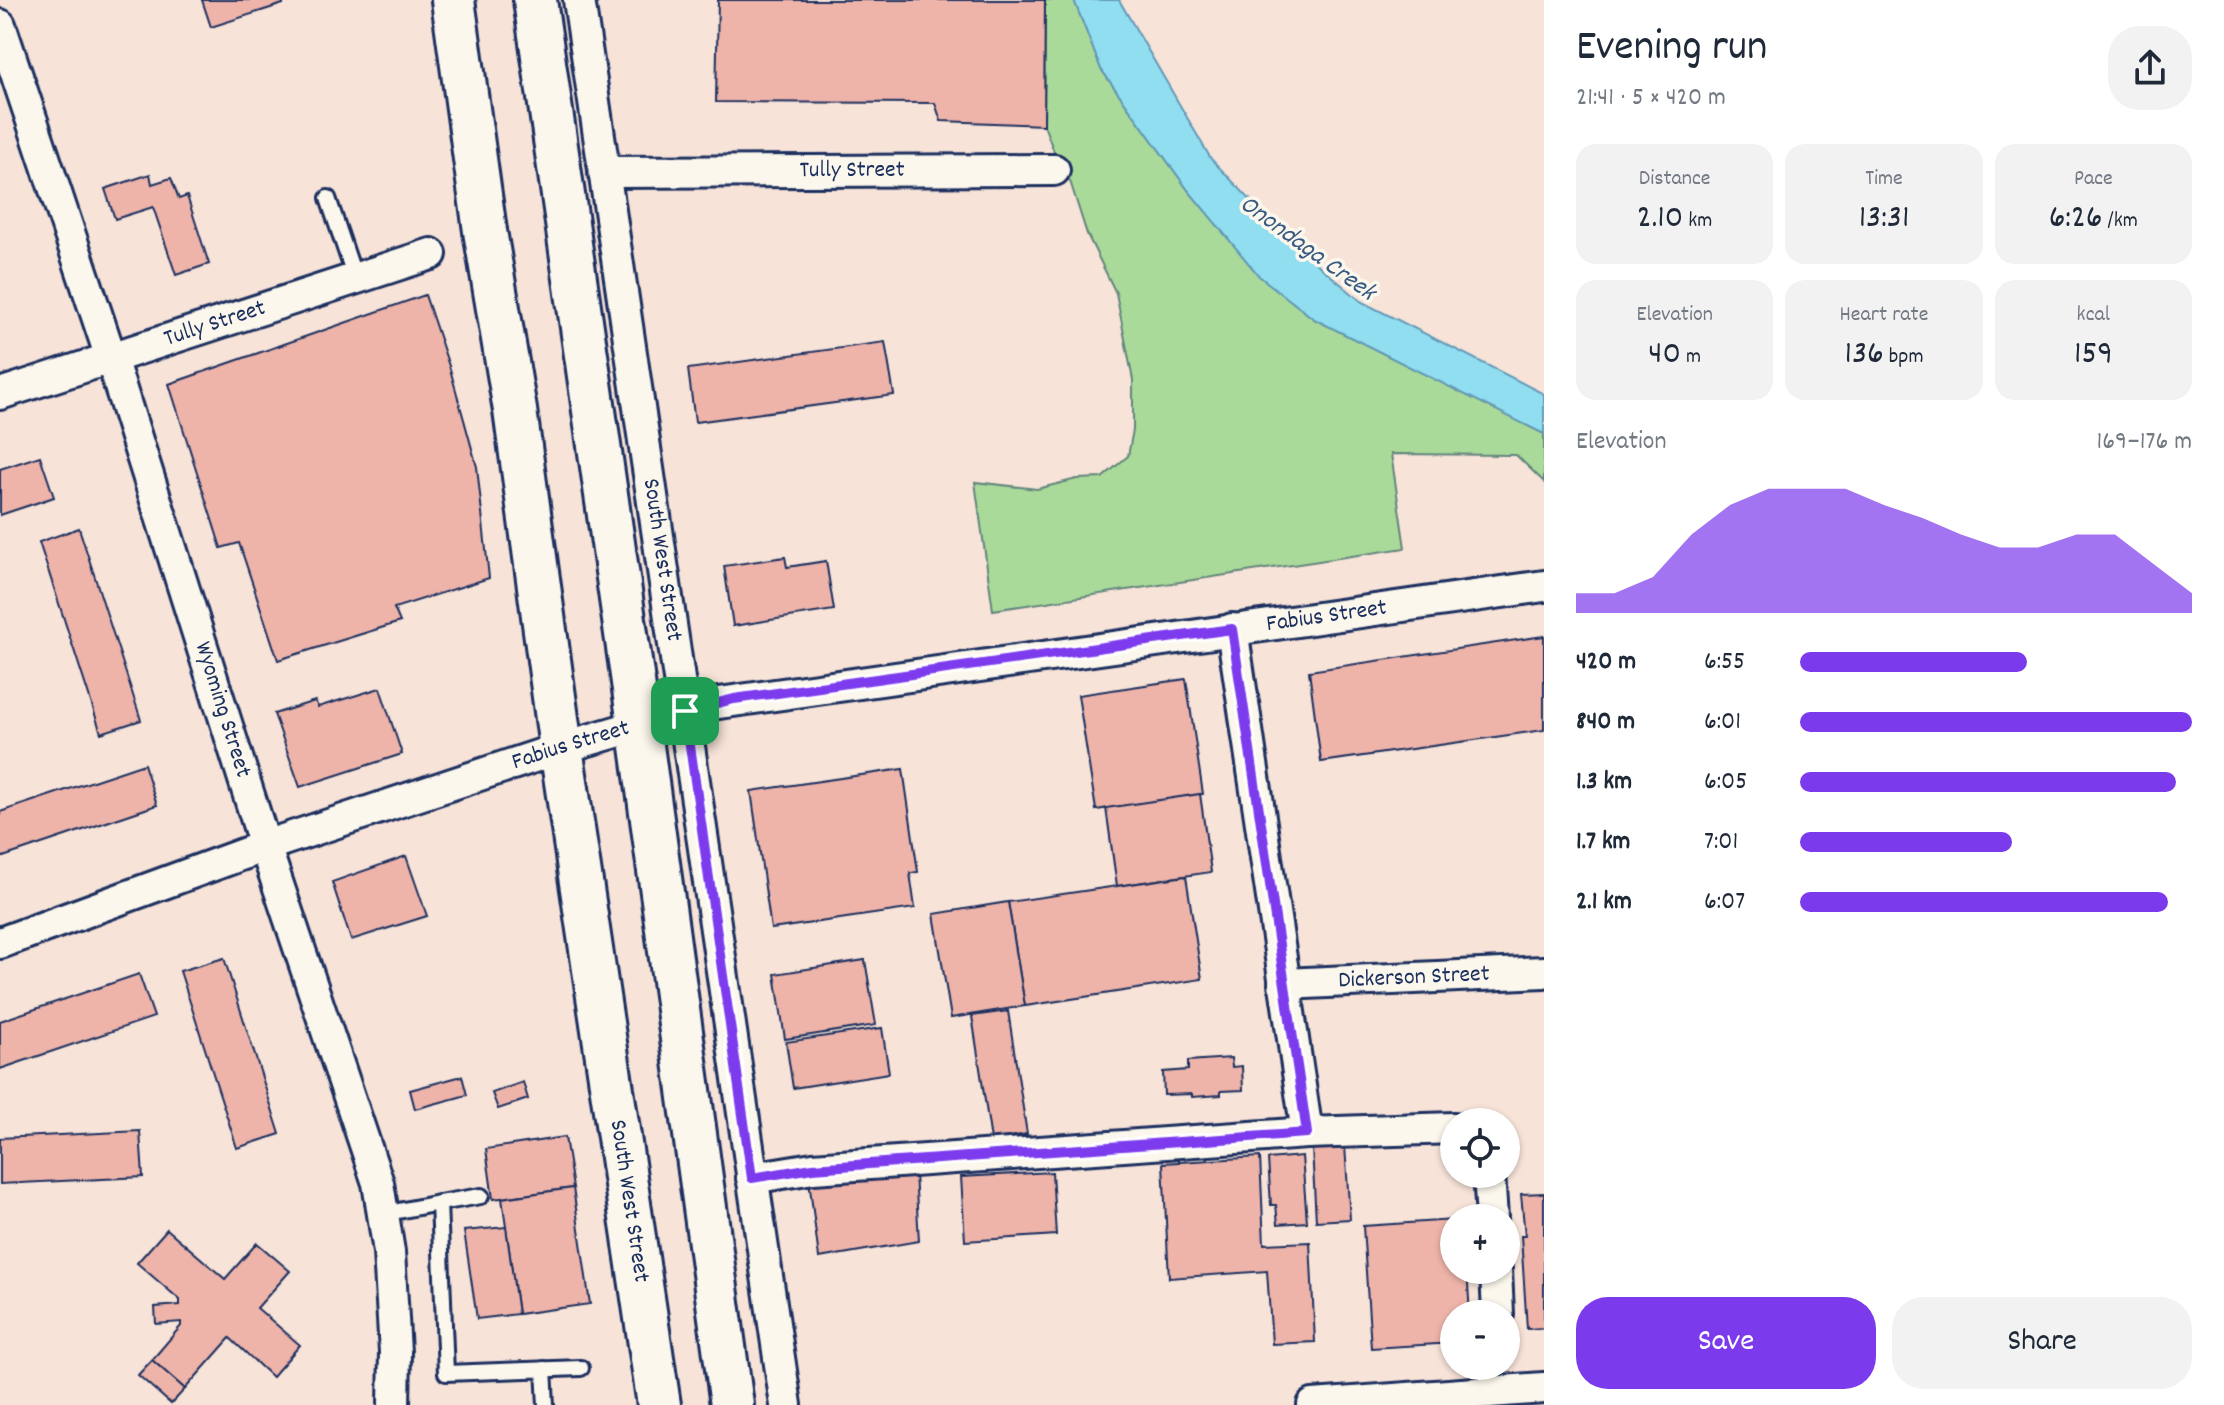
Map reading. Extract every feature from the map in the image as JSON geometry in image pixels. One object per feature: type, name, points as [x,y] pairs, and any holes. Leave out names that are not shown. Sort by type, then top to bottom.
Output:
[{"type":"main road","name":"South West Street","points":[[453,0],[659,1405]]},
{"type":"main road","name":"South West Street","points":[[535,0],[639,724],[732,1405]]},
{"type":"street","name":"South West Street","points":[[579,0],[786,1405]]},
{"type":"street","name":"Wyoming Street","points":[[0,25],[111,358],[265,846],[378,1183],[389,1252],[394,1405]]},
{"type":"street","name":"Tully Street","points":[[604,172],[1054,170]]},
{"type":"street","name":"Tully Street","points":[[0,394],[431,254]]},
{"type":"street","name":"Fabius Street","points":[[0,943],[265,846],[561,748],[734,699],[1544,586]]},
{"type":"street","points":[[1232,629],[1307,1133]]},
{"type":"street","name":"Dickerson Street","points":[[1284,984],[1544,972]]},
{"type":"street","points":[[752,1178],[813,1168],[1307,1133],[1440,1128]]},
{"type":"street","points":[[1313,1405],[1503,1387],[1544,1388]]},
{"type":"lane","points":[[328,198],[355,278]]},
{"type":"lane","points":[[383,1214],[481,1196]]},
{"type":"lane","points":[[439,1203],[446,1373],[581,1368]]},
{"type":"lane","points":[[544,1369],[546,1405]]},
{"type":"green space","points":[[1045,0],[1074,0],[1101,69],[1188,190],[1260,276],[1314,319],[1544,434],[1544,482],[1516,455],[1391,454],[1405,548],[993,610],[975,482],[1037,489],[1077,479],[1102,478],[1128,456],[1133,430],[1133,380],[1116,293],[1087,234],[1070,181],[1062,173],[1044,125]]},
{"type":"water","points":[[1074,0],[1119,0],[1211,159],[1291,242],[1362,302],[1544,394],[1544,434],[1314,319],[1259,276],[1188,190],[1101,69]]},
{"type":"building","points":[[202,0],[282,0],[283,4],[211,27]]},
{"type":"building","points":[[718,0],[1045,0],[1044,125],[941,121],[935,103],[716,102]]},
{"type":"building","points":[[150,174],[152,184],[171,178],[179,199],[187,196],[209,264],[176,275],[153,207],[115,219],[105,189]]},
{"type":"building","points":[[425,295],[450,369],[477,467],[489,578],[394,608],[400,622],[278,660],[239,543],[221,548],[169,384]]},
{"type":"building","points":[[885,342],[894,395],[695,422],[688,369]]},
{"type":"building","points":[[40,456],[54,497],[0,515],[0,469]]},
{"type":"building","points":[[79,528],[141,720],[101,733],[39,542]]},
{"type":"building","points":[[785,557],[787,567],[826,561],[834,610],[733,626],[724,566]]},
{"type":"building","points":[[1544,636],[1544,730],[1321,762],[1309,671]]},
{"type":"building","points":[[1186,679],[1203,794],[1096,810],[1078,695]]},
{"type":"building","points":[[380,688],[402,754],[300,787],[274,714],[315,701],[318,707]]},
{"type":"building","points":[[144,764],[157,805],[0,858],[0,812]]},
{"type":"building","points":[[903,769],[918,872],[910,873],[915,908],[771,929],[751,791]]},
{"type":"building","points":[[1200,794],[1211,872],[1117,886],[1106,808]]},
{"type":"building","points":[[406,856],[427,916],[351,940],[332,882]]},
{"type":"building","points":[[1186,876],[1202,979],[1025,1006],[1008,902]]},
{"type":"building","points":[[1008,902],[1025,1006],[951,1018],[934,914]]},
{"type":"building","points":[[224,958],[280,1134],[237,1148],[180,971]]},
{"type":"building","points":[[865,960],[876,1025],[785,1039],[775,974]]},
{"type":"building","points":[[139,974],[154,1017],[0,1069],[0,1021]]},
{"type":"building","points":[[1008,1011],[1027,1134],[991,1140],[972,1016]]},
{"type":"building","points":[[882,1028],[889,1073],[793,1088],[786,1042]]},
{"type":"building","points":[[1231,1058],[1232,1067],[1242,1066],[1243,1090],[1192,1097],[1192,1094],[1164,1095],[1163,1072],[1188,1070],[1188,1061]]},
{"type":"building","points":[[462,1076],[467,1095],[415,1109],[410,1090]]},
{"type":"building","points":[[523,1082],[528,1099],[498,1109],[492,1093]]},
{"type":"building","points":[[140,1131],[143,1177],[0,1184],[0,1138]]},
{"type":"building","points":[[565,1137],[573,1188],[493,1199],[486,1149]]},
{"type":"building","points":[[1345,1146],[1350,1219],[1316,1221],[1312,1148]]},
{"type":"building","points":[[1302,1156],[1307,1222],[1278,1224],[1276,1205],[1271,1205],[1268,1159]]},
{"type":"building","points":[[1260,1157],[1264,1244],[1310,1242],[1315,1342],[1272,1344],[1267,1271],[1169,1278],[1163,1163]]},
{"type":"building","points":[[1052,1172],[1056,1235],[965,1241],[961,1177]]},
{"type":"building","points":[[915,1173],[919,1241],[819,1258],[809,1180]]},
{"type":"building","points":[[573,1188],[590,1304],[518,1314],[502,1198]]},
{"type":"building","points":[[1544,1193],[1544,1328],[1527,1329],[1521,1194]]},
{"type":"building","points":[[1440,1221],[1440,1284],[1468,1284],[1469,1300],[1440,1300],[1440,1344],[1371,1348],[1363,1226]]},
{"type":"building","points":[[506,1227],[518,1314],[477,1319],[464,1231]]},
{"type":"building","points":[[167,1229],[225,1279],[257,1243],[290,1271],[257,1308],[300,1345],[272,1377],[230,1338],[185,1389],[152,1360],[181,1326],[181,1322],[156,1324],[155,1307],[180,1305],[180,1300],[137,1263]]},
{"type":"building","points":[[152,1360],[185,1389],[171,1404],[138,1375]]},
{"type":"route","points":[[1232,629],[1307,1133],[813,1168],[752,1178],[685,711],[734,699],[1232,629]]},
{"type":"water label","name":"Onondaga Creek","points":[[1307,249]]}]
